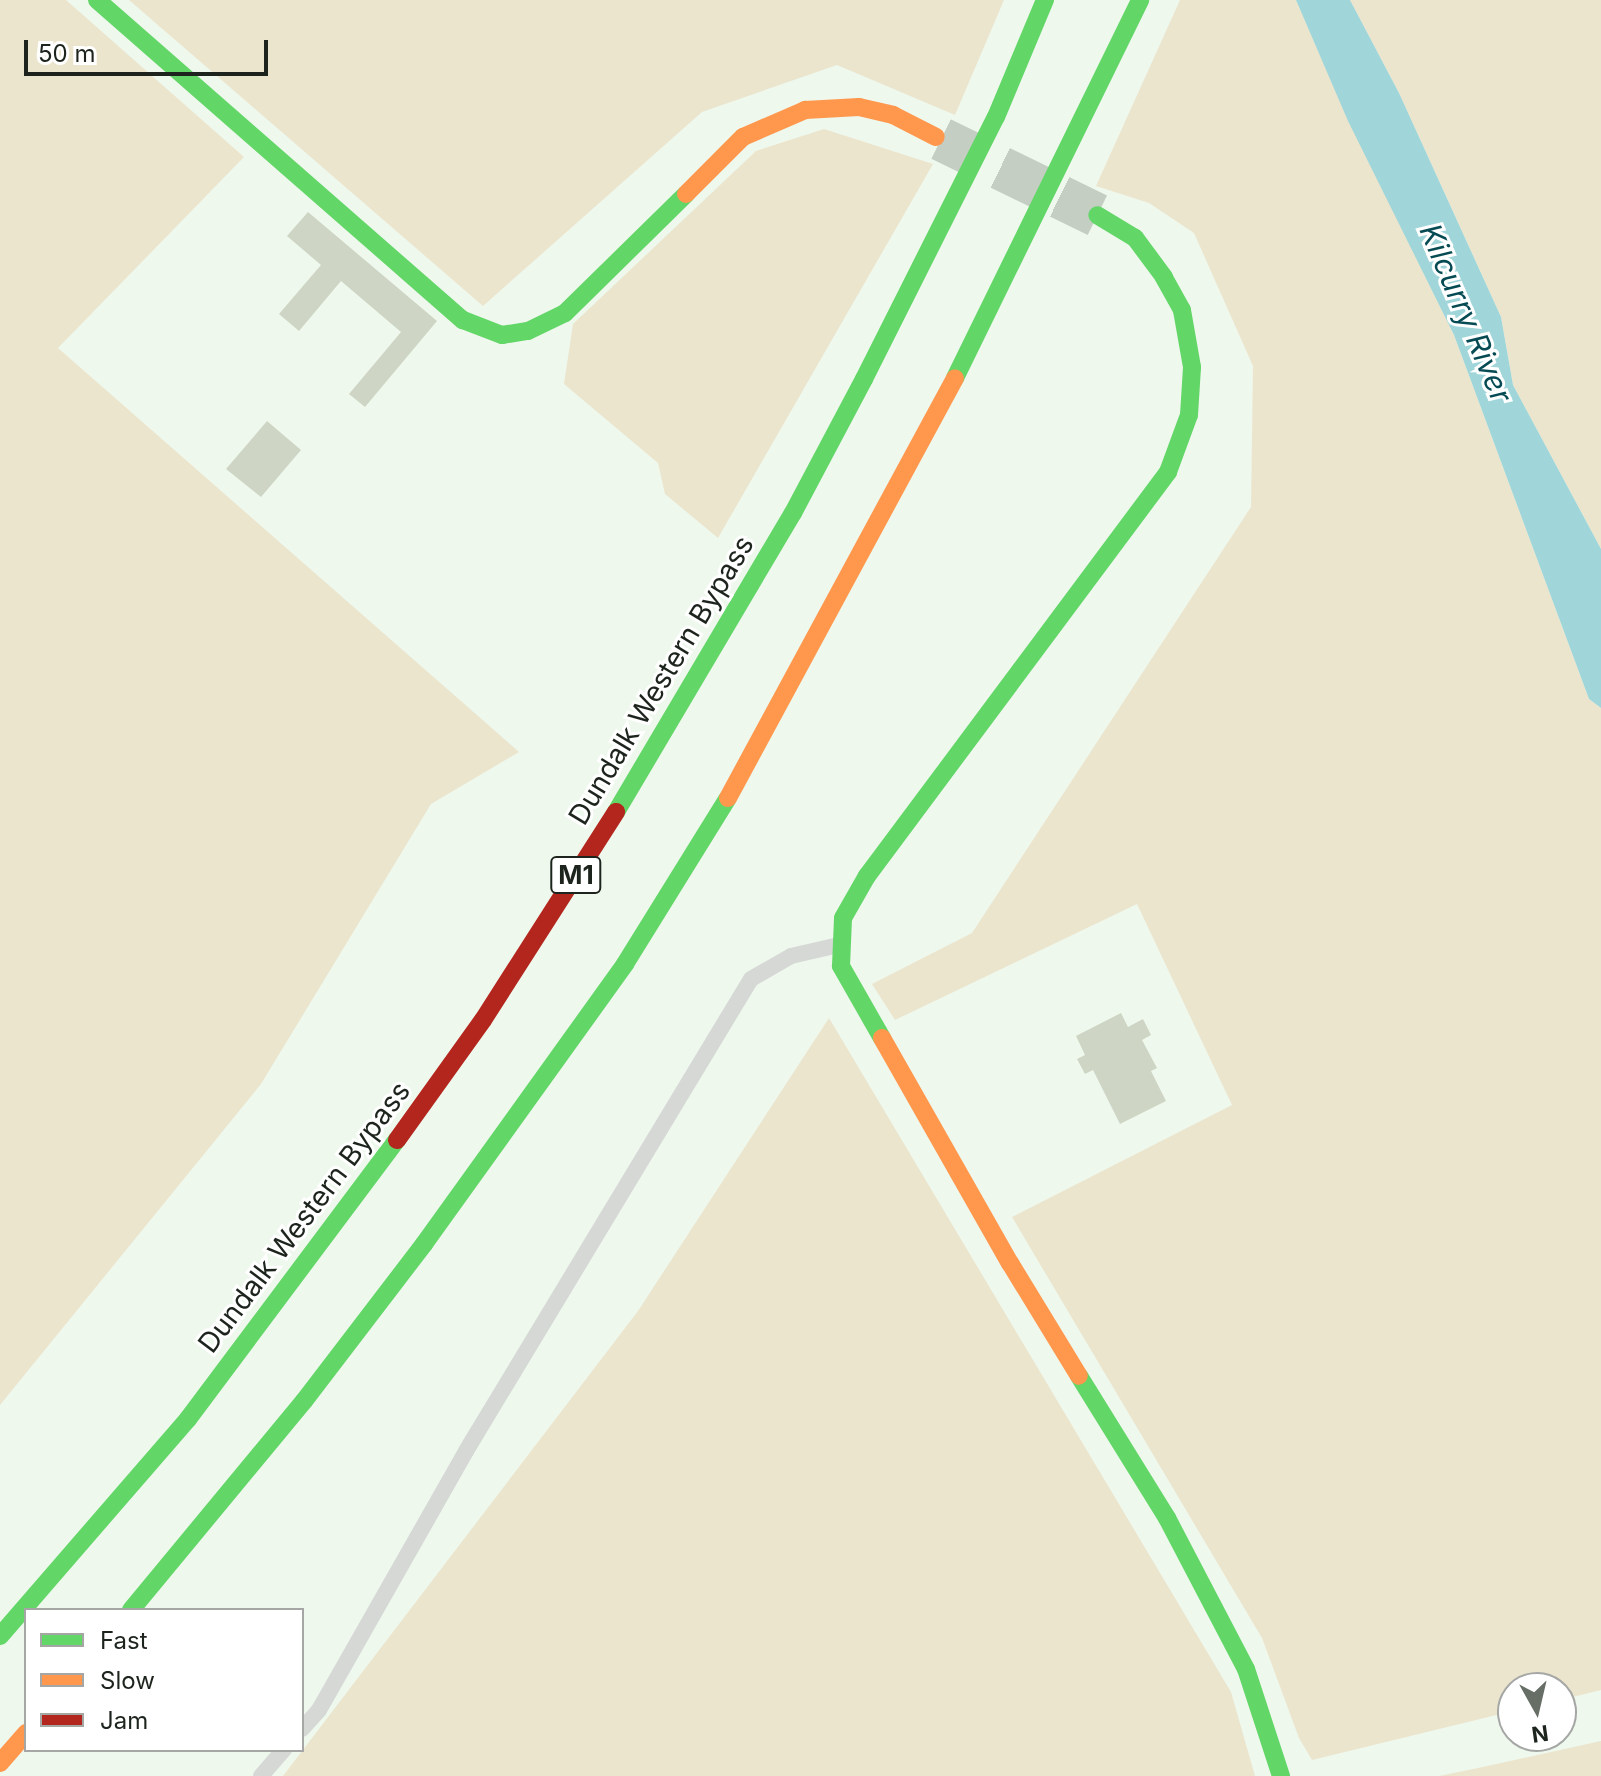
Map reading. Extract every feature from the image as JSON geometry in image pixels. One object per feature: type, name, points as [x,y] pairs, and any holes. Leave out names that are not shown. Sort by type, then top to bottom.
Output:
[{"type":"main road","points":[[97,0],[463,320],[502,335],[528,331],[565,313],[743,137],[771,124],[805,110],[859,107],[893,115],[936,137]]},
{"type":"main road","name":"Dundalk Western Bypass","points":[[24,1608],[188,1419],[369,1179],[483,1020],[621,805],[793,513],[864,379],[996,117],[1045,0]]},
{"type":"main road","points":[[133,1608],[332,1365],[424,1244],[625,964],[746,769],[939,411],[1140,0]]},
{"type":"main road","points":[[1097,215],[1135,238],[1164,277],[1182,310],[1192,367],[1189,415],[1168,472],[1132,524],[974,729],[867,876],[843,918],[841,966],[1010,1263],[1167,1518],[1246,1669],[1281,1776]]},
{"type":"main road","name":"Dundalk Western Bypass","points":[[0,1636],[24,1608]]},
{"type":"main road","points":[[0,1763],[24,1735]]},
{"type":"lane","points":[[304,1727],[319,1710],[466,1451],[751,979],[791,956],[842,944]]},
{"type":"lane","points":[[261,1776],[282,1752]]},
{"type":"shaded area","points":[[0,0],[66,0],[244,157],[58,348],[519,752],[431,804],[261,1084],[0,1405]]},
{"type":"shaded area","points":[[129,0],[1004,0],[955,115],[837,65],[702,112],[483,306]]},
{"type":"shaded area","points":[[1180,0],[1296,0],[1349,121],[1454,335],[1589,699],[1601,708],[1601,1690],[1577,1696],[1577,1672],[1497,1672],[1497,1715],[1312,1760],[1299,1738],[1262,1638],[1012,1217],[1232,1105],[1137,904],[895,1020],[872,984],[972,933],[1251,507],[1253,366],[1194,233],[1149,203],[1096,186]]},
{"type":"shaded area","points":[[1350,0],[1601,0],[1601,549],[1513,385],[1501,317],[1399,93]]},
{"type":"shaded area","points":[[824,129],[933,164],[718,538],[665,494],[658,463],[564,384],[573,324],[756,151]]},
{"type":"shaded area","points":[[829,1018],[1231,1692],[1255,1776],[283,1776],[638,1311]]},
{"type":"shaded area","points":[[1601,1741],[1601,1776],[1439,1776],[1551,1752],[1577,1752],[1577,1746]]},
{"type":"water","name":"Kilcurry River","points":[[1296,0],[1350,0],[1399,93],[1501,317],[1513,385],[1601,549],[1601,708],[1589,699],[1454,335],[1348,121]]},
{"type":"building","points":[[308,212],[437,321],[365,407],[349,394],[401,332],[341,281],[299,331],[279,314],[321,265],[287,236]]},
{"type":"building","points":[[267,421],[301,450],[261,497],[226,469]]},
{"type":"building","points":[[1121,1013],[1128,1027],[1143,1019],[1151,1035],[1142,1040],[1157,1068],[1151,1071],[1166,1101],[1120,1124],[1093,1070],[1085,1074],[1077,1059],[1085,1055],[1076,1036]]},
{"type":"tunnel","points":[[941,139],[1097,215]]},
{"type":"traffic: fast","points":[[97,0],[463,320],[502,335],[528,331],[565,313],[686,194]]},
{"type":"traffic: fast","points":[[616,812],[793,513],[864,379],[996,117],[1045,0]]},
{"type":"traffic: fast","points":[[955,378],[1140,0]]},
{"type":"traffic: fast","points":[[882,1038],[841,966],[843,918],[867,876],[1168,472],[1189,415],[1192,367],[1182,310],[1164,277],[1135,238],[1097,215]]},
{"type":"traffic: fast","points":[[133,1608],[304,1401],[424,1244],[625,964],[728,798]]},
{"type":"traffic: fast","points":[[24,1608],[188,1419],[397,1140]]},
{"type":"traffic: fast","points":[[1079,1376],[1167,1518],[1246,1669],[1281,1776]]},
{"type":"traffic: fast","points":[[0,1636],[24,1608]]},
{"type":"traffic: slow","points":[[686,194],[743,137],[805,110],[859,107],[893,115],[936,137]]},
{"type":"traffic: slow","points":[[728,798],[955,378]]},
{"type":"traffic: slow","points":[[882,1038],[1010,1263],[1079,1376]]},
{"type":"traffic: slow","points":[[0,1763],[24,1735]]},
{"type":"traffic: jam","points":[[397,1140],[483,1020],[616,812]]}]
